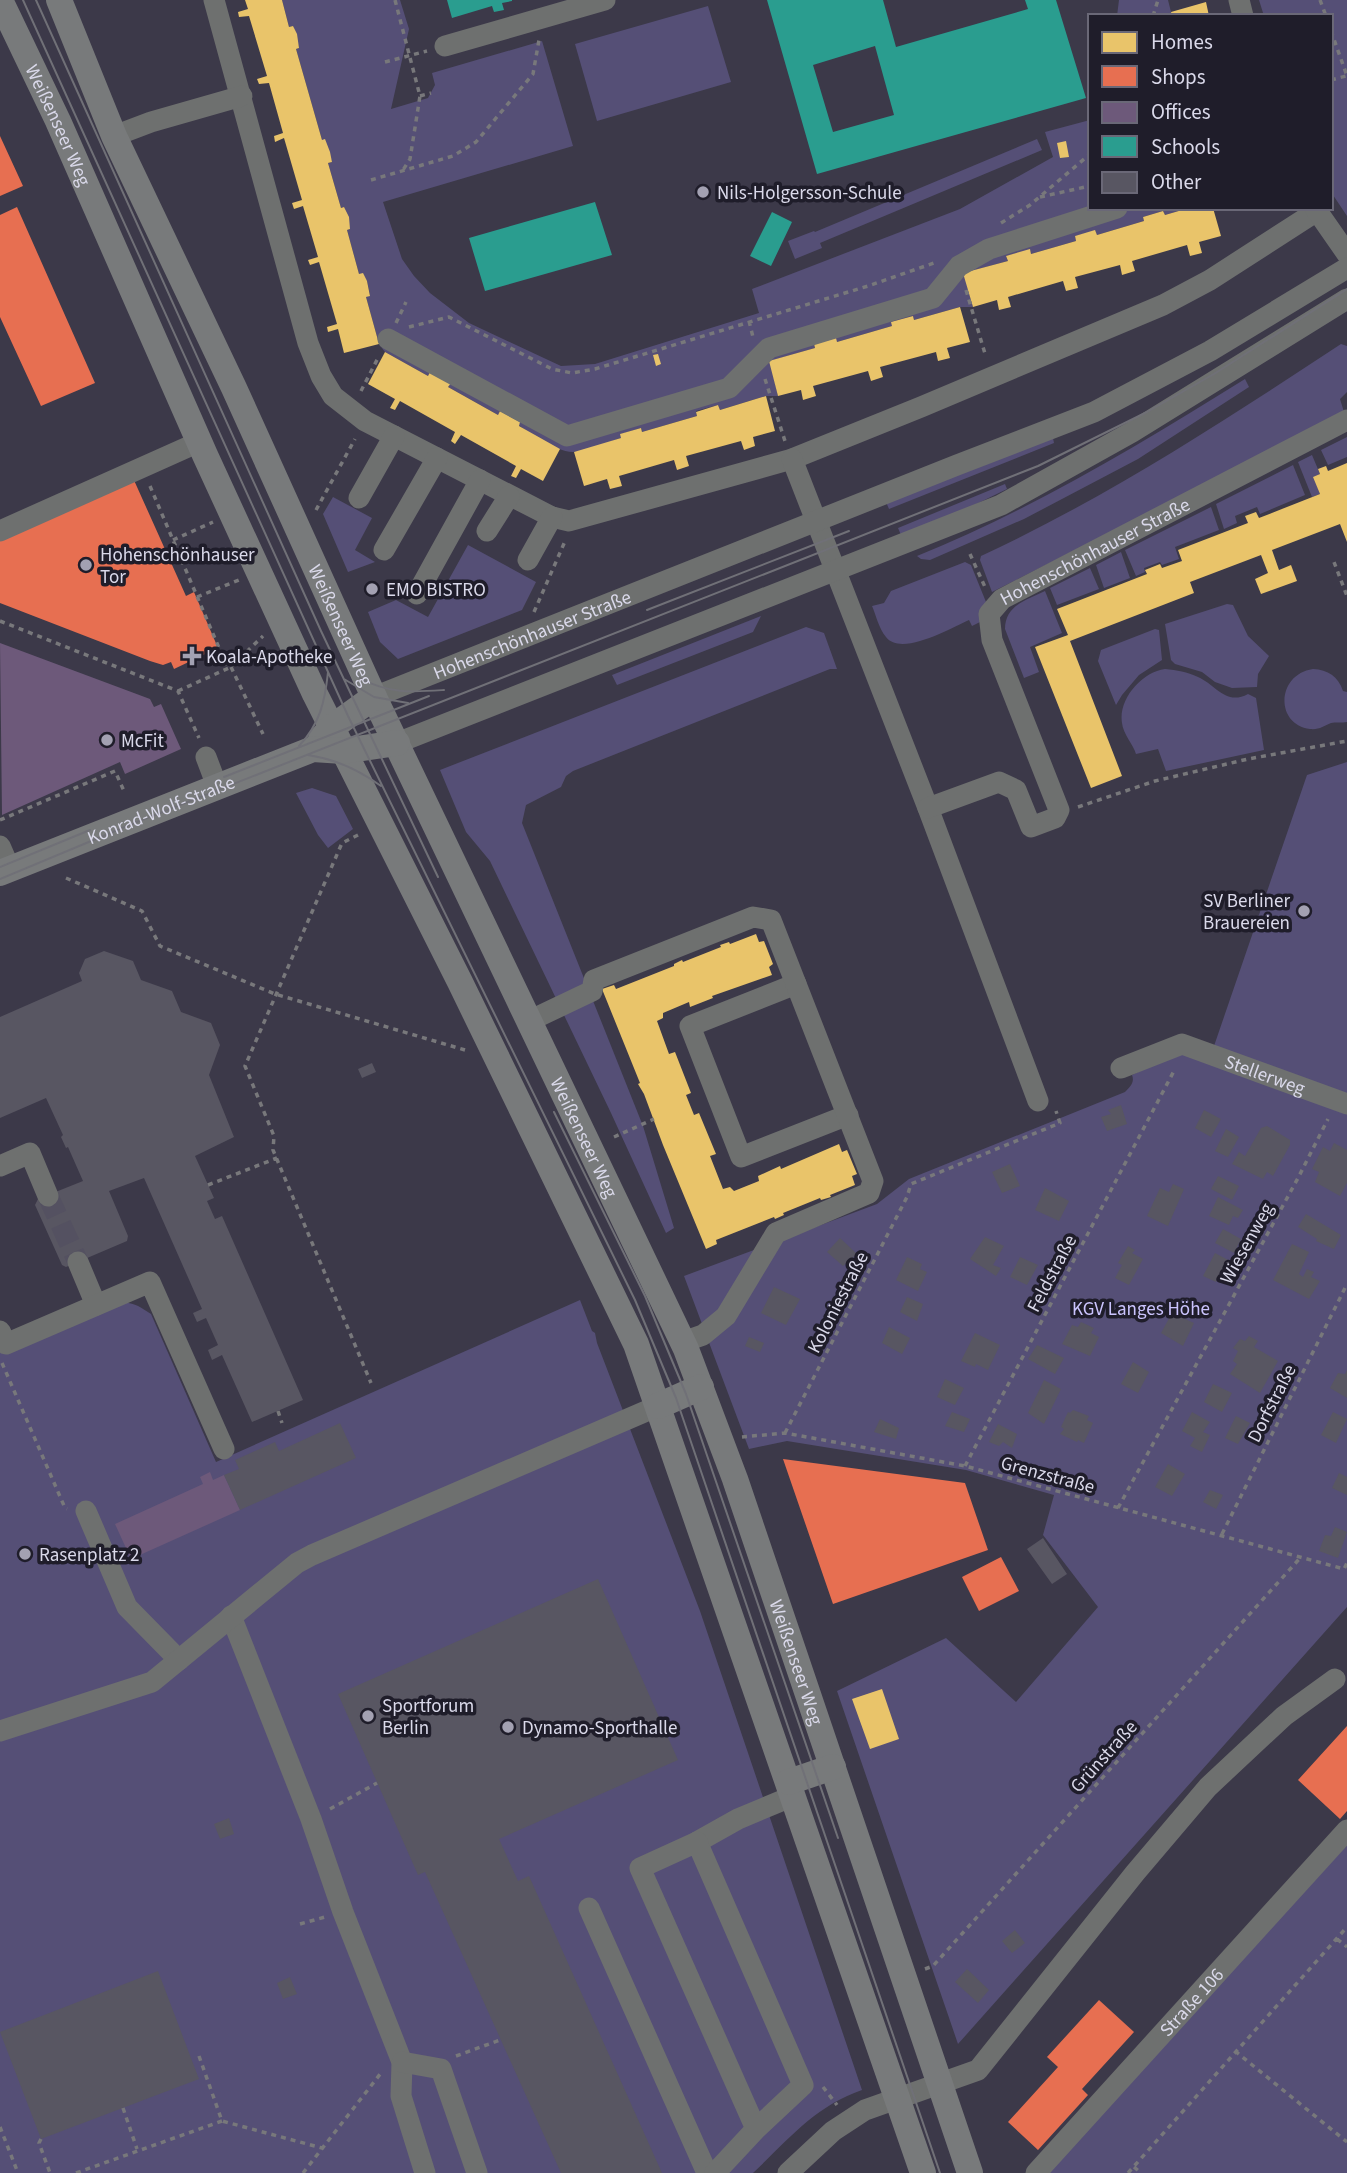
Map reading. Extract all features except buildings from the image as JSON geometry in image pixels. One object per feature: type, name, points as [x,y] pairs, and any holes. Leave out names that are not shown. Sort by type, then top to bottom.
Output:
[{"type":"main road","name":"Weißenseer Weg","points":[[59,0],[114,136],[234,388],[374,697],[683,1342],[834,1767],[970,2173]]},
{"type":"main road","name":"Weißenseer Weg","points":[[0,1],[58,121],[199,442],[337,739],[460,982],[636,1344],[923,2173]]},
{"type":"main road","name":"Hohenschönhauser Straße","points":[[337,739],[374,697]]},
{"type":"main road","points":[[337,739],[397,743]]},
{"type":"main road","name":"Konrad-Wolf-Straße","points":[[3,862],[217,786],[337,739]]},
{"type":"main road","points":[[657,1406],[701,1387]]},
{"type":"main road","points":[[791,1789],[834,1767]]},
{"type":"street","points":[[214,0],[308,343],[321,376],[333,396],[365,421],[509,496],[552,517],[569,521],[792,459],[1163,305],[1210,280],[1316,210],[1347,254]]},
{"type":"street","points":[[445,46],[605,0]]},
{"type":"street","points":[[114,136],[151,122],[242,96]]},
{"type":"street","points":[[391,333],[567,436],[729,388],[769,348],[933,298],[959,266],[989,249],[1111,210]]},
{"type":"street","name":"Hohenschönhauser Straße","points":[[374,697],[1094,412],[1210,351],[1347,268]]},
{"type":"street","points":[[397,743],[837,572],[1001,505],[1132,432],[1347,299]]},
{"type":"street","name":"Hohenschönhauser Straße","points":[[1059,810],[992,640],[989,614],[1002,598],[1347,420]]},
{"type":"street","points":[[359,498],[394,436]]},
{"type":"street","points":[[0,531],[199,442]]},
{"type":"street","points":[[384,550],[437,458]]},
{"type":"street","points":[[792,459],[1046,1103]]},
{"type":"street","points":[[416,594],[480,480]]},
{"type":"street","points":[[488,531],[509,496]]},
{"type":"street","points":[[528,560],[552,517]]},
{"type":"street","points":[[206,757],[217,786]]},
{"type":"street","points":[[928,808],[999,782],[1016,790],[1031,827],[1055,818],[1059,810]]},
{"type":"street","points":[[529,1021],[592,991],[594,980],[753,917],[771,920],[873,1181],[869,1193],[776,1233],[726,1316],[703,1335],[683,1342]]},
{"type":"street","points":[[796,984],[690,1026],[741,1157],[848,1115]]},
{"type":"street","name":"Stellerweg","points":[[1121,1068],[1182,1044],[1342,1103]]},
{"type":"street","points":[[0,1166],[30,1153],[48,1196]]},
{"type":"street","points":[[78,1262],[96,1305]]},
{"type":"street","points":[[3,1338],[96,1305],[150,1282],[224,1449]]},
{"type":"street","points":[[0,1731],[152,1682],[231,1616],[312,1555],[657,1406]]},
{"type":"street","points":[[86,1511],[127,1607],[179,1660]]},
{"type":"street","points":[[231,1616],[312,1819],[343,1912],[402,2062],[401,2096],[425,2173]]},
{"type":"street","points":[[789,2173],[833,2131],[865,2110],[978,2070],[1122,1889],[1209,1787],[1284,1716],[1335,1679]]},
{"type":"street","points":[[756,2129],[640,1868],[696,1842],[791,1789]]},
{"type":"street","name":"Straße 106","points":[[1036,2173],[1347,1830]]},
{"type":"street","points":[[696,1842],[803,2085],[756,2129],[715,2173]]},
{"type":"street","points":[[589,1908],[707,2173]]},
{"type":"street","points":[[402,2062],[441,2069],[477,2173]]},
{"type":"path","points":[[395,0],[420,96],[410,159],[403,170]]},
{"type":"path","points":[[371,180],[453,156],[476,142],[533,74],[543,18]]},
{"type":"path","points":[[1333,37],[1347,76]]},
{"type":"path","points":[[385,62],[445,46]]},
{"type":"path","points":[[420,96],[431,93]]},
{"type":"path","points":[[998,225],[1038,198],[1088,156]]},
{"type":"path","points":[[1038,198],[1088,186]]},
{"type":"path","points":[[391,333],[449,317],[552,369],[572,373],[595,369],[868,286],[936,262]]},
{"type":"path","points":[[970,303],[987,361]]},
{"type":"path","points":[[358,397],[374,365]]},
{"type":"path","points":[[771,399],[781,430]]},
{"type":"path","points":[[316,510],[361,429]]},
{"type":"path","points":[[142,468],[197,597],[263,734]]},
{"type":"path","points":[[173,540],[215,522]]},
{"type":"path","points":[[534,612],[568,533]]},
{"type":"path","points":[[970,554],[995,607]]},
{"type":"path","points":[[1334,562],[1347,596]]},
{"type":"path","points":[[197,597],[241,579]]},
{"type":"path","points":[[0,621],[178,691],[230,668],[266,635]]},
{"type":"path","points":[[178,691],[206,757]]},
{"type":"path","points":[[1059,810],[1067,811],[1155,781],[1248,759],[1347,741]]},
{"type":"path","points":[[0,820],[115,771],[124,791]]},
{"type":"path","points":[[358,835],[342,843],[245,1066],[274,1136],[273,1150],[371,1383]]},
{"type":"path","points":[[66,878],[142,911],[160,946],[275,994],[465,1050]]},
{"type":"path","name":"Feldstraße","points":[[965,1466],[1162,1093]]},
{"type":"path","name":"Koloniestraße","points":[[785,1433],[907,1197],[911,1184],[1060,1123],[1046,1103]]},
{"type":"path","name":"Wiesenweg","points":[[1118,1508],[1298,1178],[1342,1103]]},
{"type":"path","points":[[614,1137],[654,1119]]},
{"type":"path","points":[[208,1185],[277,1158]]},
{"type":"path","name":"Dorfstraße","points":[[1222,1534],[1347,1284]]},
{"type":"path","points":[[3,1338],[1,1360],[65,1508],[86,1511]]},
{"type":"path","points":[[278,1411],[282,1423]]},
{"type":"path","name":"Grenzstraße","points":[[740,1437],[785,1433],[965,1466],[1345,1569],[1347,1563]]},
{"type":"path","name":"Grünstraße","points":[[923,1970],[933,1966],[1301,1557]]},
{"type":"path","points":[[312,1819],[377,1783]]},
{"type":"path","points":[[1128,2173],[1347,1927]]},
{"type":"path","points":[[1337,1939],[1347,1947]]},
{"type":"path","points":[[427,2067],[500,2040]]},
{"type":"path","points":[[1235,2051],[1347,2142]]},
{"type":"path","points":[[199,2056],[222,2120]]},
{"type":"path","points":[[303,2173],[381,2074],[402,2062]]},
{"type":"path","points":[[123,2108],[137,2150]]},
{"type":"path","points":[[76,2173],[222,2120],[322,2148]]},
{"type":"path","points":[[0,2127],[18,2173]]},
{"type":"path","points":[[41,2139],[39,2143],[50,2173]]},
{"type":"path","points":[[1134,2168],[1141,2173]]},
{"type":"green space","points":[[282,0],[400,0],[409,29],[391,109],[428,98],[435,85],[432,73],[542,41],[573,146],[383,202],[402,259],[430,293],[469,323],[561,366],[595,364],[759,313],[752,289],[960,209],[1053,157],[1045,132],[1088,121],[1088,210],[1182,210],[1165,215],[1163,211],[1143,217],[1144,221],[1097,235],[1095,231],[1075,236],[1076,241],[1031,254],[1030,250],[1006,256],[1008,261],[964,273],[973,307],[960,307],[914,320],[913,316],[892,322],[892,326],[837,342],[814,345],[815,348],[770,361],[778,396],[766,396],[720,410],[718,405],[696,411],[697,416],[642,432],[641,428],[621,434],[621,438],[591,449],[573,452],[555,447],[535,436],[500,411],[498,415],[448,387],[450,383],[430,372],[428,376],[385,352],[379,344],[366,297],[370,295],[367,281],[359,274],[344,207],[341,208],[328,163],[332,162],[325,140],[322,140],[296,49],[299,48],[293,26],[289,27]]},
{"type":"green space","points":[[1119,0],[1168,0],[1172,14],[1117,14]]},
{"type":"green space","points":[[1259,0],[1347,0],[1347,216],[1333,195],[1333,14],[1263,14]]},
{"type":"green space","points":[[708,6],[731,82],[597,121],[575,44]]},
{"type":"green space","points":[[1037,139],[1042,150],[820,243],[822,248],[795,259],[788,241]]},
{"type":"green space","points":[[1341,344],[1347,346],[1347,392],[1340,399],[1344,412],[992,592],[980,560],[981,556],[1120,483]]},
{"type":"green space","points":[[1245,379],[1249,387],[1138,459],[1024,519],[930,560],[917,556],[1044,497],[1125,452]]},
{"type":"green space","points":[[1347,437],[1347,457],[1328,465],[1321,450]]},
{"type":"green space","points":[[1053,438],[1054,443],[889,509],[886,502]]},
{"type":"green space","points":[[1312,455],[1320,474],[1314,477],[1320,494],[1312,497],[1298,462]]},
{"type":"green space","points":[[1293,465],[1305,495],[1260,514],[1257,507],[1235,516],[1237,523],[1224,529],[1216,504]]},
{"type":"green space","points":[[1005,484],[1007,489],[960,512],[901,535],[898,528]]},
{"type":"green space","points":[[333,497],[372,518],[355,550],[375,562],[348,572],[323,514]]},
{"type":"green space","points":[[1211,507],[1219,530],[1175,547],[1179,559],[1144,568],[1145,572],[1136,576],[1125,550]]},
{"type":"green space","points":[[468,545],[536,582],[522,610],[398,659],[380,642],[368,612],[396,600],[428,617]]},
{"type":"green space","points":[[1121,552],[1130,578],[1104,588],[1096,565]]},
{"type":"green space","points":[[965,562],[971,565],[986,602],[982,621],[972,626],[969,620],[914,643],[893,642],[886,637],[872,606],[884,603],[891,591]]},
{"type":"green space","points":[[1090,568],[1099,589],[1057,605],[1050,588]]},
{"type":"green space","points":[[1045,591],[1062,633],[1030,647],[1039,672],[1024,678],[1005,629],[1006,621],[1018,604]]},
{"type":"green space","points":[[1227,604],[1233,605],[1248,636],[1269,656],[1258,674],[1257,687],[1232,688],[1171,660],[1165,624]]},
{"type":"green space","points":[[761,616],[753,632],[617,685],[612,675]]},
{"type":"green space","points":[[806,627],[824,633],[837,669],[830,669],[573,771],[566,776],[561,787],[526,805],[522,823],[643,1126],[674,1228],[666,1233],[490,861],[466,832],[440,770]]},
{"type":"green space","points":[[1155,629],[1159,630],[1162,660],[1139,675],[1116,705],[1098,661],[1101,650]]},
{"type":"green space","points":[[1165,669],[1198,677],[1233,698],[1248,694],[1256,698],[1264,750],[1166,771],[1158,749],[1136,754],[1123,727],[1124,705],[1140,681]]},
{"type":"green space","points":[[1313,669],[1332,675],[1343,691],[1347,692],[1347,722],[1310,729],[1298,725],[1290,718],[1284,699],[1287,689],[1292,680],[1301,673]]},
{"type":"green space","name":"SV Berliner Brauereien","points":[[1347,762],[1347,1094],[1214,1046],[1307,775]]},
{"type":"green space","points":[[312,788],[336,796],[353,829],[328,848],[318,835],[296,793]]},
{"type":"green space","name":"KGV Langes Höhe","points":[[1183,1050],[1347,1109],[1347,1607],[958,2044],[837,1691],[946,1638],[1016,1702],[1098,1607],[1043,1535],[1054,1495],[966,1470],[787,1441],[749,1449],[684,1276],[877,1204],[909,1179],[1125,1092],[1132,1082],[1132,1075]]},
{"type":"green space","name":"Sportforum Berlin","points":[[580,1300],[595,1333],[700,1611],[862,2090],[830,2105],[816,2115],[790,2136],[753,2173],[0,2173],[0,1353],[116,1304],[131,1303],[139,1306],[151,1314],[216,1462]]},
{"type":"green space","points":[[1347,1845],[1347,2173],[1045,2173]]},
{"type":"tunnel","points":[[48,1196],[78,1262]]},
{"type":"tram line","points":[[23,0],[348,716],[635,1300],[676,1398],[940,2173]]},
{"type":"tram line","points":[[36,0],[321,631],[438,877]]},
{"type":"tram line","points":[[0,879],[127,826],[1038,466],[1145,413],[1214,374],[1347,289]]},
{"type":"tram line","points":[[647,610],[849,531]]},
{"type":"tram line","points":[[299,746],[312,729],[320,712],[328,672]]},
{"type":"tram line","points":[[360,678],[391,689],[444,690]]},
{"type":"tram line","points":[[344,679],[374,697],[408,703]]},
{"type":"tram line","points":[[224,777],[429,696]]},
{"type":"tram line","points":[[308,755],[346,766],[381,786]]},
{"type":"tram line","points":[[0,867],[90,830]]},
{"type":"tram line","points":[[554,1112],[645,1296],[686,1394],[838,1838]]},
{"type":"place","name":"Nils-Holgersson-Schule","points":[[703,192]]},
{"type":"place","name":"Hohenschönhauser Tor","points":[[86,565]]},
{"type":"place","name":"EMO BISTRO","points":[[372,589]]},
{"type":"place","name":"Koala-Apotheke","points":[[192,656]]},
{"type":"place","name":"McFit","points":[[107,740]]},
{"type":"place","name":"SV Berliner Brauereien","points":[[1304,911]]},
{"type":"place","name":"Rasenplatz 2","points":[[25,1554]]},
{"type":"place","name":"Sportforum Berlin","points":[[368,1716]]},
{"type":"place","name":"Dynamo-Sporthalle","points":[[508,1727]]}]
